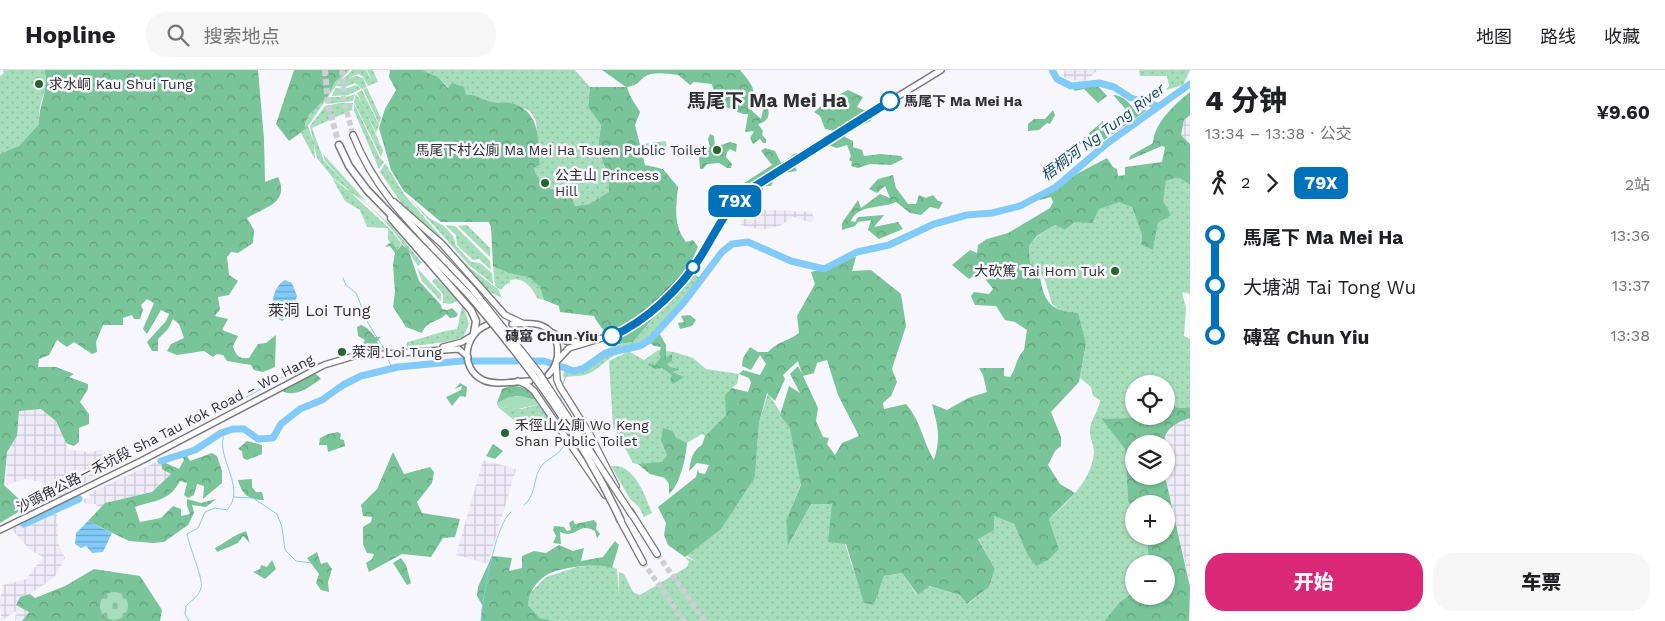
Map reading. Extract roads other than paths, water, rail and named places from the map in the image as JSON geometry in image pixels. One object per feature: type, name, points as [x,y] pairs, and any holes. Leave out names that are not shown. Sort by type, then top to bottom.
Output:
[{"type":"highway","points":[[353,135],[381,190],[539,373],[657,554]]},
{"type":"highway","points":[[339,145],[354,173],[400,230],[472,312],[476,321],[473,334]]},
{"type":"highway","points":[[381,190],[437,240],[505,315],[524,324]]},
{"type":"highway","points":[[383,207],[471,292],[551,400],[593,467],[643,562]]},
{"type":"highway","points":[[558,359],[552,373],[587,429],[632,515]]},
{"type":"highway","points":[[518,381],[531,389],[551,415],[621,521]]},
{"type":"main road","points":[[558,359],[569,348],[619,333],[651,311],[691,270],[727,212],[741,195],[798,157],[941,70]]},
{"type":"main road","points":[[512,324],[537,324],[566,341],[583,343]]},
{"type":"main road","name":"沙頭角公路－禾坑段 Sha Tau Kok Road – Wo Hang","points":[[430,350],[459,343],[488,325]]},
{"type":"main road","points":[[551,332],[557,342],[558,359]]},
{"type":"main road","points":[[473,334],[465,351],[470,366],[477,375],[489,381],[530,381]]},
{"type":"main road","name":"沙頭角公路－禾坑段 Sha Tau Kok Road – Wo Hang","points":[[0,530],[141,461],[314,368],[349,357],[386,352],[455,348],[465,351]]},
{"type":"water","points":[[285,280],[292,283],[297,296],[290,316],[282,321],[275,317],[273,301],[277,287]]},
{"type":"water","points":[[88,521],[112,533],[103,552],[92,553],[86,546],[81,548],[75,544],[76,533]]},
{"type":"waterway","points":[[1052,70],[1057,79],[1071,86],[1099,83],[1114,87],[1131,98],[1158,106]]},
{"type":"waterway","name":"梧桐河 Ng Tung River","points":[[532,361],[544,361],[574,371],[584,368],[606,353],[640,346],[651,339],[685,301],[722,252],[732,244],[748,242],[791,261],[824,269],[857,252],[889,245],[934,224],[967,215],[992,213],[1020,206],[1056,187],[1105,145],[1190,84]]},
{"type":"waterway","points":[[343,278],[346,285],[356,293],[368,323],[386,352]]},
{"type":"waterway","points":[[354,350],[383,348]]},
{"type":"waterway","points":[[387,356],[392,369]]},
{"type":"waterway","points":[[239,401],[314,360]]},
{"type":"waterway","name":"梧桐河 Ng Tung River","points":[[161,461],[195,450],[221,433],[233,429],[244,429],[258,439],[273,438],[281,424],[300,409],[322,400],[343,385],[361,376],[398,367],[461,361],[516,361]]},
{"type":"waterway","points":[[562,386],[568,371]]},
{"type":"waterway","points":[[561,392],[561,403]]},
{"type":"waterway","points":[[189,621],[185,614],[186,606],[199,593],[201,584],[187,534],[198,528],[205,512],[215,508],[227,510],[232,501],[234,491],[223,451],[225,432]]},
{"type":"waterway","points":[[524,505],[531,497],[539,470],[545,462],[560,451],[565,442]]},
{"type":"waterway","points":[[234,497],[253,498],[277,514],[282,527],[285,550],[296,561],[312,563]]},
{"type":"waterway","name":"梧桐河 Ng Tung River","points":[[24,524],[79,499]]},
{"type":"waterway","points":[[481,621],[490,563],[500,531],[505,519],[511,512]]},
{"type":"tunnel","points":[[325,70],[328,104],[339,145]]},
{"type":"tunnel","points":[[342,70],[344,101],[353,135]]},
{"type":"tunnel","points":[[657,554],[705,621]]},
{"type":"tunnel","points":[[643,562],[684,621]]},
{"type":"place","name":"求水峒 Kau Shui Tung","points":[[39,84]]},
{"type":"place","name":"馬尾下 Ma Mei Ha","points":[[890,101]]},
{"type":"place","name":"馬尾下村公廁 Ma Mei Ha Tsuen Public Toilet","points":[[717,150]]},
{"type":"place","name":"公主山 Princess Hill","points":[[545,183]]},
{"type":"place","name":"大砍篤 Tai Hom Tuk","points":[[1115,271]]},
{"type":"place","name":"磚窰 Chun Yiu","points":[[612,336]]},
{"type":"place","name":"萊洞 Loi Tung","points":[[342,352]]},
{"type":"place","name":"禾徑山公廁 Wo Keng Shan Public Toilet","points":[[505,433]]},
{"type":"district","name":"馬尾下 Ma Mei Ha","points":[[767,100]]},
{"type":"district","name":"萊洞 Loi Tung","points":[[319,310]]}]
